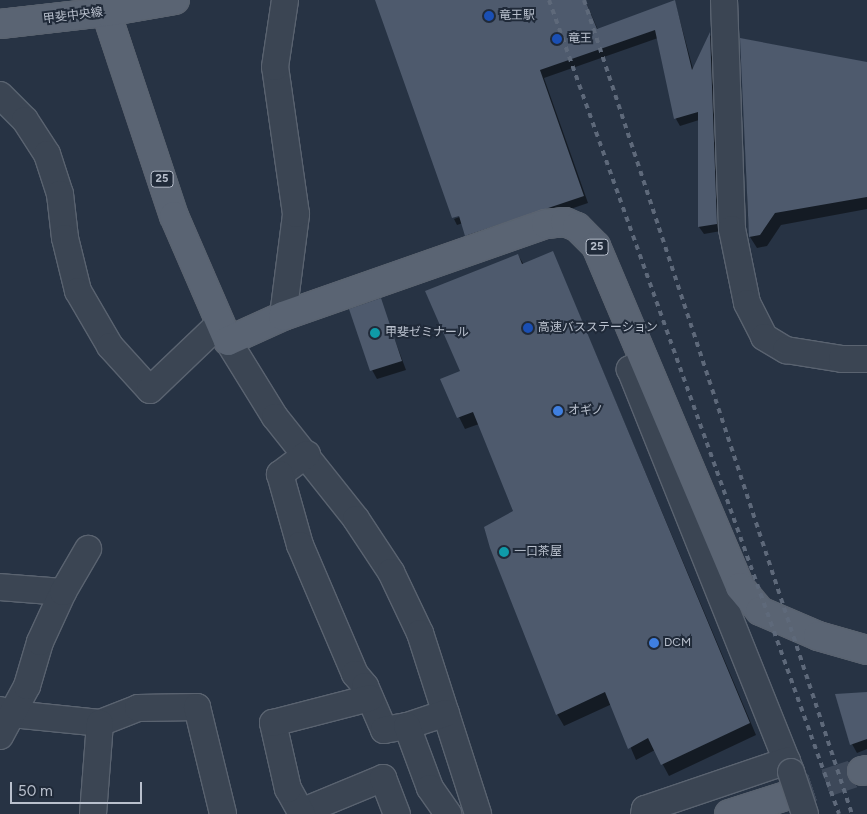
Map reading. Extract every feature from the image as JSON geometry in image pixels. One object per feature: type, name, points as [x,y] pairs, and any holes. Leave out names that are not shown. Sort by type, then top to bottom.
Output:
[{"type":"main road","name":"甲斐中央線","points":[[0,24],[106,12],[175,0]]},
{"type":"main road","name":"25","points":[[106,12],[174,216],[223,332],[284,316],[546,224],[565,222],[577,227],[596,246],[740,586],[760,611],[818,636],[867,650]]},
{"type":"main road","points":[[729,814],[792,786]]},
{"type":"street","points":[[284,316],[296,214],[276,67],[285,0]]},
{"type":"street","points":[[724,0],[723,35],[732,229],[747,303],[764,337],[786,350],[842,359],[867,359]]},
{"type":"street","points":[[0,96],[25,120],[47,154],[60,194],[64,238],[78,291],[110,346],[150,390],[223,332],[275,417],[307,454],[356,519],[391,572],[420,633],[478,814]]},
{"type":"street","points":[[644,362],[630,369],[792,786],[644,809],[644,814]]},
{"type":"street","points":[[307,454],[280,474],[300,545],[355,674],[370,698],[384,730],[407,726],[446,713]]},
{"type":"street","points":[[4,720],[26,686],[40,642],[63,592],[88,549]]},
{"type":"street","points":[[0,587],[63,592]]},
{"type":"street","points":[[370,698],[273,724],[288,789],[301,813],[383,778],[397,814]]},
{"type":"street","points":[[4,720],[100,723],[138,708],[197,707],[223,814]]},
{"type":"street","points":[[93,814],[100,723]]},
{"type":"street","points":[[407,726],[430,788],[448,814]]},
{"type":"building","points":[[375,0],[585,0],[597,29],[675,0],[692,70],[710,32],[717,224],[698,227],[698,112],[674,119],[655,30],[540,70],[584,196],[465,236],[459,216],[452,218]]},
{"type":"building","points":[[740,38],[867,62],[867,197],[775,213],[760,235],[749,237]]},
{"type":"building","points":[[553,251],[750,723],[661,765],[648,738],[628,749],[605,692],[556,715],[490,548],[484,527],[513,511],[473,412],[457,418],[440,379],[460,371],[425,291],[518,254],[522,264]]},
{"type":"building","name":"甲斐ゼミナール","points":[[381,298],[402,361],[370,371],[349,309]]},
{"type":"building","points":[[867,692],[867,739],[850,745],[835,694]]},
{"type":"tunnel","points":[[786,796],[862,771]]},
{"type":"railway","points":[[549,0],[839,814]]},
{"type":"railway","points":[[584,0],[852,814]]},
{"type":"place","name":"竜王駅","points":[[489,16]]},
{"type":"place","name":"竜王","points":[[557,39]]},
{"type":"place","name":"高速バスステーション","points":[[528,328]]},
{"type":"place","name":"甲斐ゼミナール","points":[[375,333]]},
{"type":"place","name":"オギノ","points":[[558,411]]},
{"type":"place","name":"一口茶屋","points":[[504,552]]},
{"type":"place","name":"DCM","points":[[654,643]]}]
